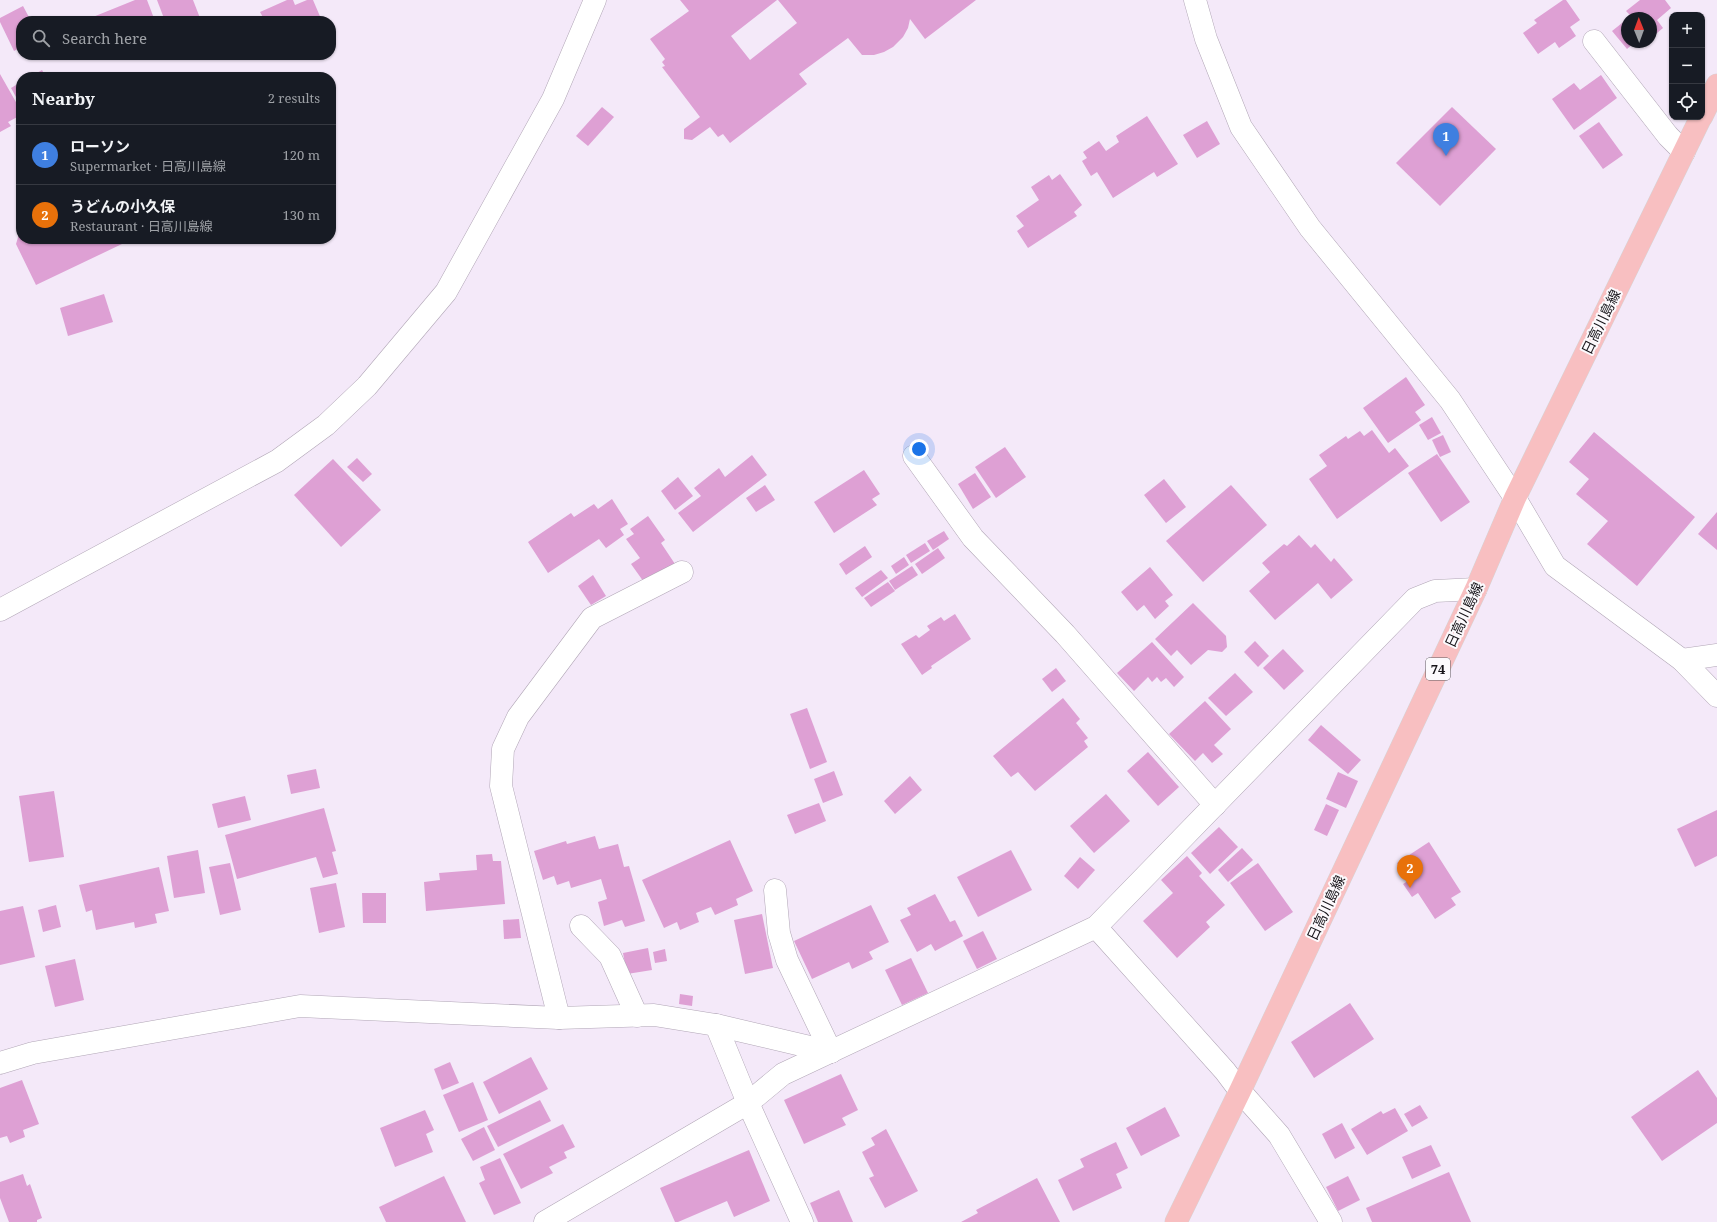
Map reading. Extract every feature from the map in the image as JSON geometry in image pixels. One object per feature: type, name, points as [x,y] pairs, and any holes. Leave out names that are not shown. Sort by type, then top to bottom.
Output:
[{"type":"main road","name":"日高川島線","points":[[1705,110],[1717,85]]},
{"type":"main road","name":"日高川島線","points":[[1176,1222],[1240,1091],[1476,589],[1515,498],[1700,120]]},
{"type":"street","points":[[0,610],[276,461],[326,425],[367,386],[446,292],[553,99],[595,0]]},
{"type":"street","points":[[1195,0],[1206,39],[1241,127],[1310,228],[1450,400],[1515,498],[1555,566],[1682,660],[1717,696]]},
{"type":"street","points":[[1594,41],[1668,136],[1684,152]]},
{"type":"street","points":[[914,456],[973,538],[1065,634],[1215,805]]},
{"type":"street","points":[[559,1018],[501,786],[503,749],[518,717],[592,618],[682,572]]},
{"type":"street","points":[[546,1222],[748,1103],[783,1074],[1096,927],[1415,600],[1435,591],[1476,589]]},
{"type":"street","points":[[1682,660],[1717,655]]},
{"type":"street","points":[[774,890],[779,933],[787,960],[831,1052]]},
{"type":"street","points":[[581,926],[610,956],[637,1016]]},
{"type":"street","points":[[1096,927],[1225,1071],[1240,1091],[1279,1136],[1331,1222]]},
{"type":"street","points":[[0,1063],[33,1053],[300,1006],[559,1018],[654,1015],[716,1026],[831,1052]]},
{"type":"street","points":[[716,1026],[748,1103],[802,1222]]},
{"type":"building","points":[[135,0],[147,0],[153,16],[95,16]]},
{"type":"building","points":[[157,0],[193,0],[199,16],[163,16]]},
{"type":"building","points":[[287,0],[293,0],[295,5],[307,0],[313,0],[320,16],[262,16],[260,12]]},
{"type":"building","points":[[680,0],[777,0],[731,36],[750,60],[797,23],[778,0],[976,0],[925,39],[910,19],[908,28],[903,37],[893,47],[874,55],[862,55],[848,38],[799,74],[807,84],[730,143],[723,134],[718,137],[710,127],[692,140],[684,139],[684,129],[700,117],[662,67],[665,66],[662,62],[665,59],[650,39],[689,11]]},
{"type":"building","points":[[1563,0],[1566,0],[1580,20],[1570,27],[1576,36],[1559,48],[1555,42],[1538,54],[1523,33],[1537,23],[1534,20]]},
{"type":"building","points":[[1640,0],[1665,0],[1671,8],[1657,20],[1657,12],[1626,11]]},
{"type":"building","points":[[23,6],[28,16],[16,16],[16,50],[14,51],[0,22],[0,18]]},
{"type":"building","points":[[1657,20],[1663,28],[1657,33]]},
{"type":"building","points":[[1621,24],[1621,42],[1612,31]]},
{"type":"building","points":[[0,74],[16,102],[16,118],[8,122],[11,126],[0,132]]},
{"type":"building","points":[[1601,75],[1617,98],[1574,130],[1552,99],[1574,83],[1580,90]]},
{"type":"building","points":[[16,85],[16,97],[11,88]]},
{"type":"building","points":[[602,107],[614,117],[588,146],[576,136]]},
{"type":"building","points":[[1452,107],[1496,149],[1440,206],[1396,163]]},
{"type":"building","points":[[1147,116],[1178,164],[1157,177],[1154,172],[1113,198],[1097,172],[1091,176],[1082,161],[1087,158],[1083,152],[1099,141],[1106,151],[1119,142],[1116,136]]},
{"type":"building","points":[[1207,121],[1220,144],[1197,158],[1183,135]]},
{"type":"building","points":[[1599,122],[1623,155],[1603,169],[1579,136]]},
{"type":"building","points":[[1060,174],[1082,205],[1074,212],[1077,216],[1028,248],[1017,231],[1024,226],[1016,216],[1039,200],[1031,187],[1049,175],[1052,180]]},
{"type":"building","points":[[16,244],[122,244],[36,285]]},
{"type":"building","points":[[104,294],[113,322],[68,336],[60,308]]},
{"type":"building","points":[[1406,377],[1425,405],[1415,412],[1421,420],[1388,443],[1363,408]]},
{"type":"building","points":[[1432,417],[1441,433],[1428,440],[1419,425]]},
{"type":"building","points":[[1372,430],[1389,453],[1395,448],[1409,466],[1337,519],[1309,479],[1327,466],[1319,455],[1346,436],[1348,439],[1360,431],[1364,436]]},
{"type":"building","points":[[1594,432],[1695,517],[1637,586],[1587,544],[1608,521],[1576,494],[1589,479],[1569,462]]},
{"type":"building","points":[[1443,435],[1451,452],[1440,457],[1432,440]]},
{"type":"building","points":[[1005,447],[1026,477],[996,498],[975,467]]},
{"type":"building","points":[[1437,454],[1470,502],[1441,522],[1408,473]]},
{"type":"building","points":[[752,455],[767,475],[693,532],[678,513],[701,496],[694,488],[719,468],[725,477]]},
{"type":"building","points":[[357,458],[372,474],[363,482],[347,467]]},
{"type":"building","points":[[333,459],[381,510],[341,547],[294,495]]},
{"type":"building","points":[[864,470],[880,494],[872,499],[877,505],[834,533],[814,502]]},
{"type":"building","points":[[975,473],[991,497],[973,509],[958,484]]},
{"type":"building","points":[[678,477],[693,496],[675,510],[661,491]]},
{"type":"building","points":[[1164,479],[1186,507],[1166,523],[1144,495]]},
{"type":"building","points":[[765,485],[775,500],[756,512],[746,498]]},
{"type":"building","points":[[1231,485],[1267,525],[1203,582],[1166,541]]},
{"type":"building","points":[[612,499],[628,524],[620,529],[624,535],[606,548],[599,539],[548,573],[528,542],[571,513],[574,517],[594,504],[598,509]]},
{"type":"building","points":[[1717,512],[1717,550],[1698,534]]},
{"type":"building","points":[[648,516],[665,540],[661,543],[675,564],[646,585],[631,564],[640,558],[626,539],[634,534],[630,529]]},
{"type":"building","points":[[944,531],[949,539],[933,550],[927,541]]},
{"type":"building","points":[[1299,535],[1311,548],[1315,544],[1331,562],[1334,558],[1353,580],[1331,599],[1318,583],[1275,620],[1249,591],[1270,572],[1262,563],[1284,544],[1287,546]]},
{"type":"building","points":[[925,543],[930,551],[911,563],[906,555]]},
{"type":"building","points":[[865,546],[872,557],[846,575],[839,564]]},
{"type":"building","points":[[938,548],[945,558],[922,574],[915,564]]},
{"type":"building","points":[[904,557],[909,565],[896,574],[891,566]]},
{"type":"building","points":[[912,566],[918,575],[895,590],[889,581]]},
{"type":"building","points":[[1150,567],[1173,595],[1165,601],[1169,606],[1155,619],[1144,605],[1137,611],[1121,592]]},
{"type":"building","points":[[881,570],[888,578],[862,597],[855,588]]},
{"type":"building","points":[[593,575],[606,596],[591,605],[578,586]]},
{"type":"building","points":[[888,582],[895,591],[871,607],[864,598]]},
{"type":"building","points":[[1193,603],[1226,636],[1227,647],[1222,652],[1208,650],[1191,665],[1177,650],[1171,656],[1155,639]]},
{"type":"building","points":[[955,614],[971,639],[931,666],[932,668],[922,675],[901,644],[916,635],[919,638],[930,630],[927,626],[941,617],[944,621]]},
{"type":"building","points":[[1255,641],[1269,656],[1258,667],[1244,652]]},
{"type":"building","points":[[1152,642],[1184,677],[1174,687],[1166,678],[1161,682],[1157,677],[1152,682],[1148,677],[1134,691],[1117,673]]},
{"type":"building","points":[[1283,649],[1304,671],[1284,690],[1263,668]]},
{"type":"building","points":[[1056,668],[1066,681],[1052,692],[1042,679]]},
{"type":"building","points":[[1235,673],[1253,692],[1226,716],[1208,698]]},
{"type":"building","points":[[1063,698],[1080,719],[1076,723],[1088,738],[1084,741],[1088,747],[1035,791],[1018,772],[1011,777],[993,756]]},
{"type":"building","points":[[1205,701],[1231,729],[1214,745],[1223,754],[1212,763],[1203,753],[1195,761],[1169,734]]},
{"type":"building","points":[[807,708],[827,762],[810,769],[790,714]]},
{"type":"building","points":[[1321,725],[1361,760],[1348,774],[1308,740]]},
{"type":"building","points":[[1148,752],[1179,787],[1158,806],[1127,771]]},
{"type":"building","points":[[316,769],[320,788],[291,794],[287,775]]},
{"type":"building","points":[[834,771],[843,795],[823,803],[814,779]]},
{"type":"building","points":[[1338,772],[1358,781],[1346,808],[1326,799]]},
{"type":"building","points":[[910,776],[922,790],[895,814],[884,801]]},
{"type":"building","points":[[54,791],[64,857],[29,862],[19,796]]},
{"type":"building","points":[[1106,794],[1130,821],[1094,853],[1070,826]]},
{"type":"building","points":[[245,796],[251,820],[218,828],[212,804]]},
{"type":"building","points":[[819,803],[826,821],[795,834],[787,815]]},
{"type":"building","points":[[1326,804],[1339,810],[1327,836],[1314,830]]},
{"type":"building","points":[[324,808],[336,851],[332,852],[338,874],[323,878],[316,857],[237,879],[225,835]]},
{"type":"building","points":[[1717,810],[1717,856],[1695,867],[1677,829]]},
{"type":"building","points":[[1219,827],[1238,847],[1210,874],[1191,853]]},
{"type":"building","points":[[595,836],[599,849],[618,844],[624,867],[629,866],[645,921],[625,927],[622,920],[604,926],[598,902],[607,899],[601,879],[571,888],[569,881],[557,885],[554,876],[543,880],[534,851],[566,841],[567,844]]},
{"type":"building","points":[[730,840],[753,891],[736,899],[738,905],[715,915],[711,907],[696,913],[699,922],[680,930],[677,922],[664,928],[642,880]]},
{"type":"building","points":[[1429,842],[1461,892],[1451,898],[1456,905],[1435,919],[1418,893],[1412,897],[1403,884],[1408,881],[1397,863]]},
{"type":"building","points":[[1242,848],[1253,860],[1228,882],[1218,870]]},
{"type":"building","points":[[198,850],[205,893],[174,898],[167,856]]},
{"type":"building","points":[[1011,850],[1032,890],[978,917],[957,877]]},
{"type":"building","points":[[492,854],[493,861],[501,861],[505,904],[426,911],[424,882],[440,880],[439,873],[477,870],[476,855]]},
{"type":"building","points":[[1187,856],[1202,873],[1199,876],[1225,905],[1206,922],[1210,927],[1177,958],[1143,921],[1173,893],[1161,880]]},
{"type":"building","points":[[1080,857],[1095,870],[1078,889],[1064,876]]},
{"type":"building","points":[[230,863],[241,910],[220,915],[209,867]]},
{"type":"building","points":[[1258,863],[1293,912],[1265,931],[1230,883]]},
{"type":"building","points":[[159,867],[169,911],[155,914],[157,923],[135,928],[134,922],[96,930],[92,910],[86,912],[79,885]]},
{"type":"building","points":[[336,883],[345,927],[319,933],[310,888]]},
{"type":"building","points":[[362,893],[386,893],[386,923],[363,923]]},
{"type":"building","points":[[935,894],[950,922],[955,920],[963,936],[935,951],[931,944],[917,952],[900,920],[911,915],[907,908]]},
{"type":"building","points":[[56,905],[61,927],[43,932],[38,910]]},
{"type":"building","points":[[871,905],[889,942],[869,952],[873,959],[852,969],[849,962],[812,979],[794,941]]},
{"type":"building","points":[[23,906],[35,957],[0,965],[0,911]]},
{"type":"building","points":[[762,914],[773,968],[745,974],[734,920]]},
{"type":"building","points":[[519,919],[521,938],[504,939],[503,920]]},
{"type":"building","points":[[983,931],[997,959],[977,969],[963,941]]},
{"type":"building","points":[[648,948],[652,970],[627,974],[623,953]]},
{"type":"building","points":[[665,949],[667,961],[655,963],[653,952]]},
{"type":"building","points":[[911,958],[928,993],[902,1005],[885,970]]},
{"type":"building","points":[[75,959],[84,1000],[55,1007],[45,966]]},
{"type":"building","points":[[680,994],[693,996],[692,1006],[679,1004]]},
{"type":"building","points":[[1350,1003],[1374,1039],[1314,1078],[1291,1042]]},
{"type":"building","points":[[531,1057],[548,1089],[499,1114],[483,1082]]},
{"type":"building","points":[[450,1062],[459,1083],[442,1090],[434,1069]]},
{"type":"building","points":[[1698,1070],[1717,1098],[1717,1123],[1662,1161],[1631,1117]]},
{"type":"building","points":[[841,1074],[858,1110],[842,1118],[846,1125],[804,1144],[784,1100]]},
{"type":"building","points":[[22,1080],[39,1124],[23,1130],[25,1137],[10,1143],[7,1136],[0,1138],[0,1088]]},
{"type":"building","points":[[473,1082],[488,1120],[459,1132],[443,1095]]},
{"type":"building","points":[[540,1100],[551,1121],[498,1147],[487,1126]]},
{"type":"building","points":[[1420,1105],[1428,1118],[1412,1127],[1404,1114]]},
{"type":"building","points":[[1165,1107],[1180,1136],[1141,1156],[1126,1128]]},
{"type":"building","points":[[1395,1108],[1408,1131],[1367,1155],[1351,1129],[1381,1111],[1383,1114]]},
{"type":"building","points":[[425,1110],[434,1130],[426,1134],[433,1152],[395,1167],[380,1128]]},
{"type":"building","points":[[1342,1123],[1355,1148],[1335,1159],[1322,1134]]},
{"type":"building","points":[[563,1124],[575,1147],[564,1152],[567,1158],[549,1167],[553,1173],[521,1189],[503,1154]]},
{"type":"building","points":[[484,1127],[495,1150],[473,1161],[461,1139]]},
{"type":"building","points":[[886,1129],[918,1191],[885,1208],[869,1178],[874,1176],[862,1152],[875,1145],[871,1138]]},
{"type":"building","points":[[1116,1142],[1128,1168],[1116,1174],[1122,1188],[1073,1211],[1058,1180],[1084,1167],[1080,1159]]},
{"type":"building","points":[[1431,1145],[1441,1166],[1412,1179],[1402,1157]]},
{"type":"building","points":[[749,1150],[770,1201],[734,1217],[727,1201],[675,1222],[660,1188]]},
{"type":"building","points":[[500,1158],[521,1203],[494,1215],[479,1183],[485,1180],[480,1167]]},
{"type":"building","points":[[1449,1172],[1471,1222],[1372,1222],[1366,1208]]},
{"type":"building","points":[[23,1174],[27,1186],[30,1184],[42,1218],[37,1220],[37,1222],[9,1222],[0,1198],[0,1182]]},
{"type":"building","points":[[444,1176],[466,1222],[386,1222],[379,1207]]},
{"type":"building","points":[[1348,1176],[1360,1200],[1338,1211],[1326,1187]]},
{"type":"building","points":[[1037,1178],[1060,1222],[961,1222],[978,1213],[976,1210]]},
{"type":"building","points":[[839,1190],[853,1222],[818,1222],[810,1203]]},
{"type":"place","name":"ローソン","points":[[1446,156]]},
{"type":"place","name":"うどんの小久保","points":[[1410,888]]}]
